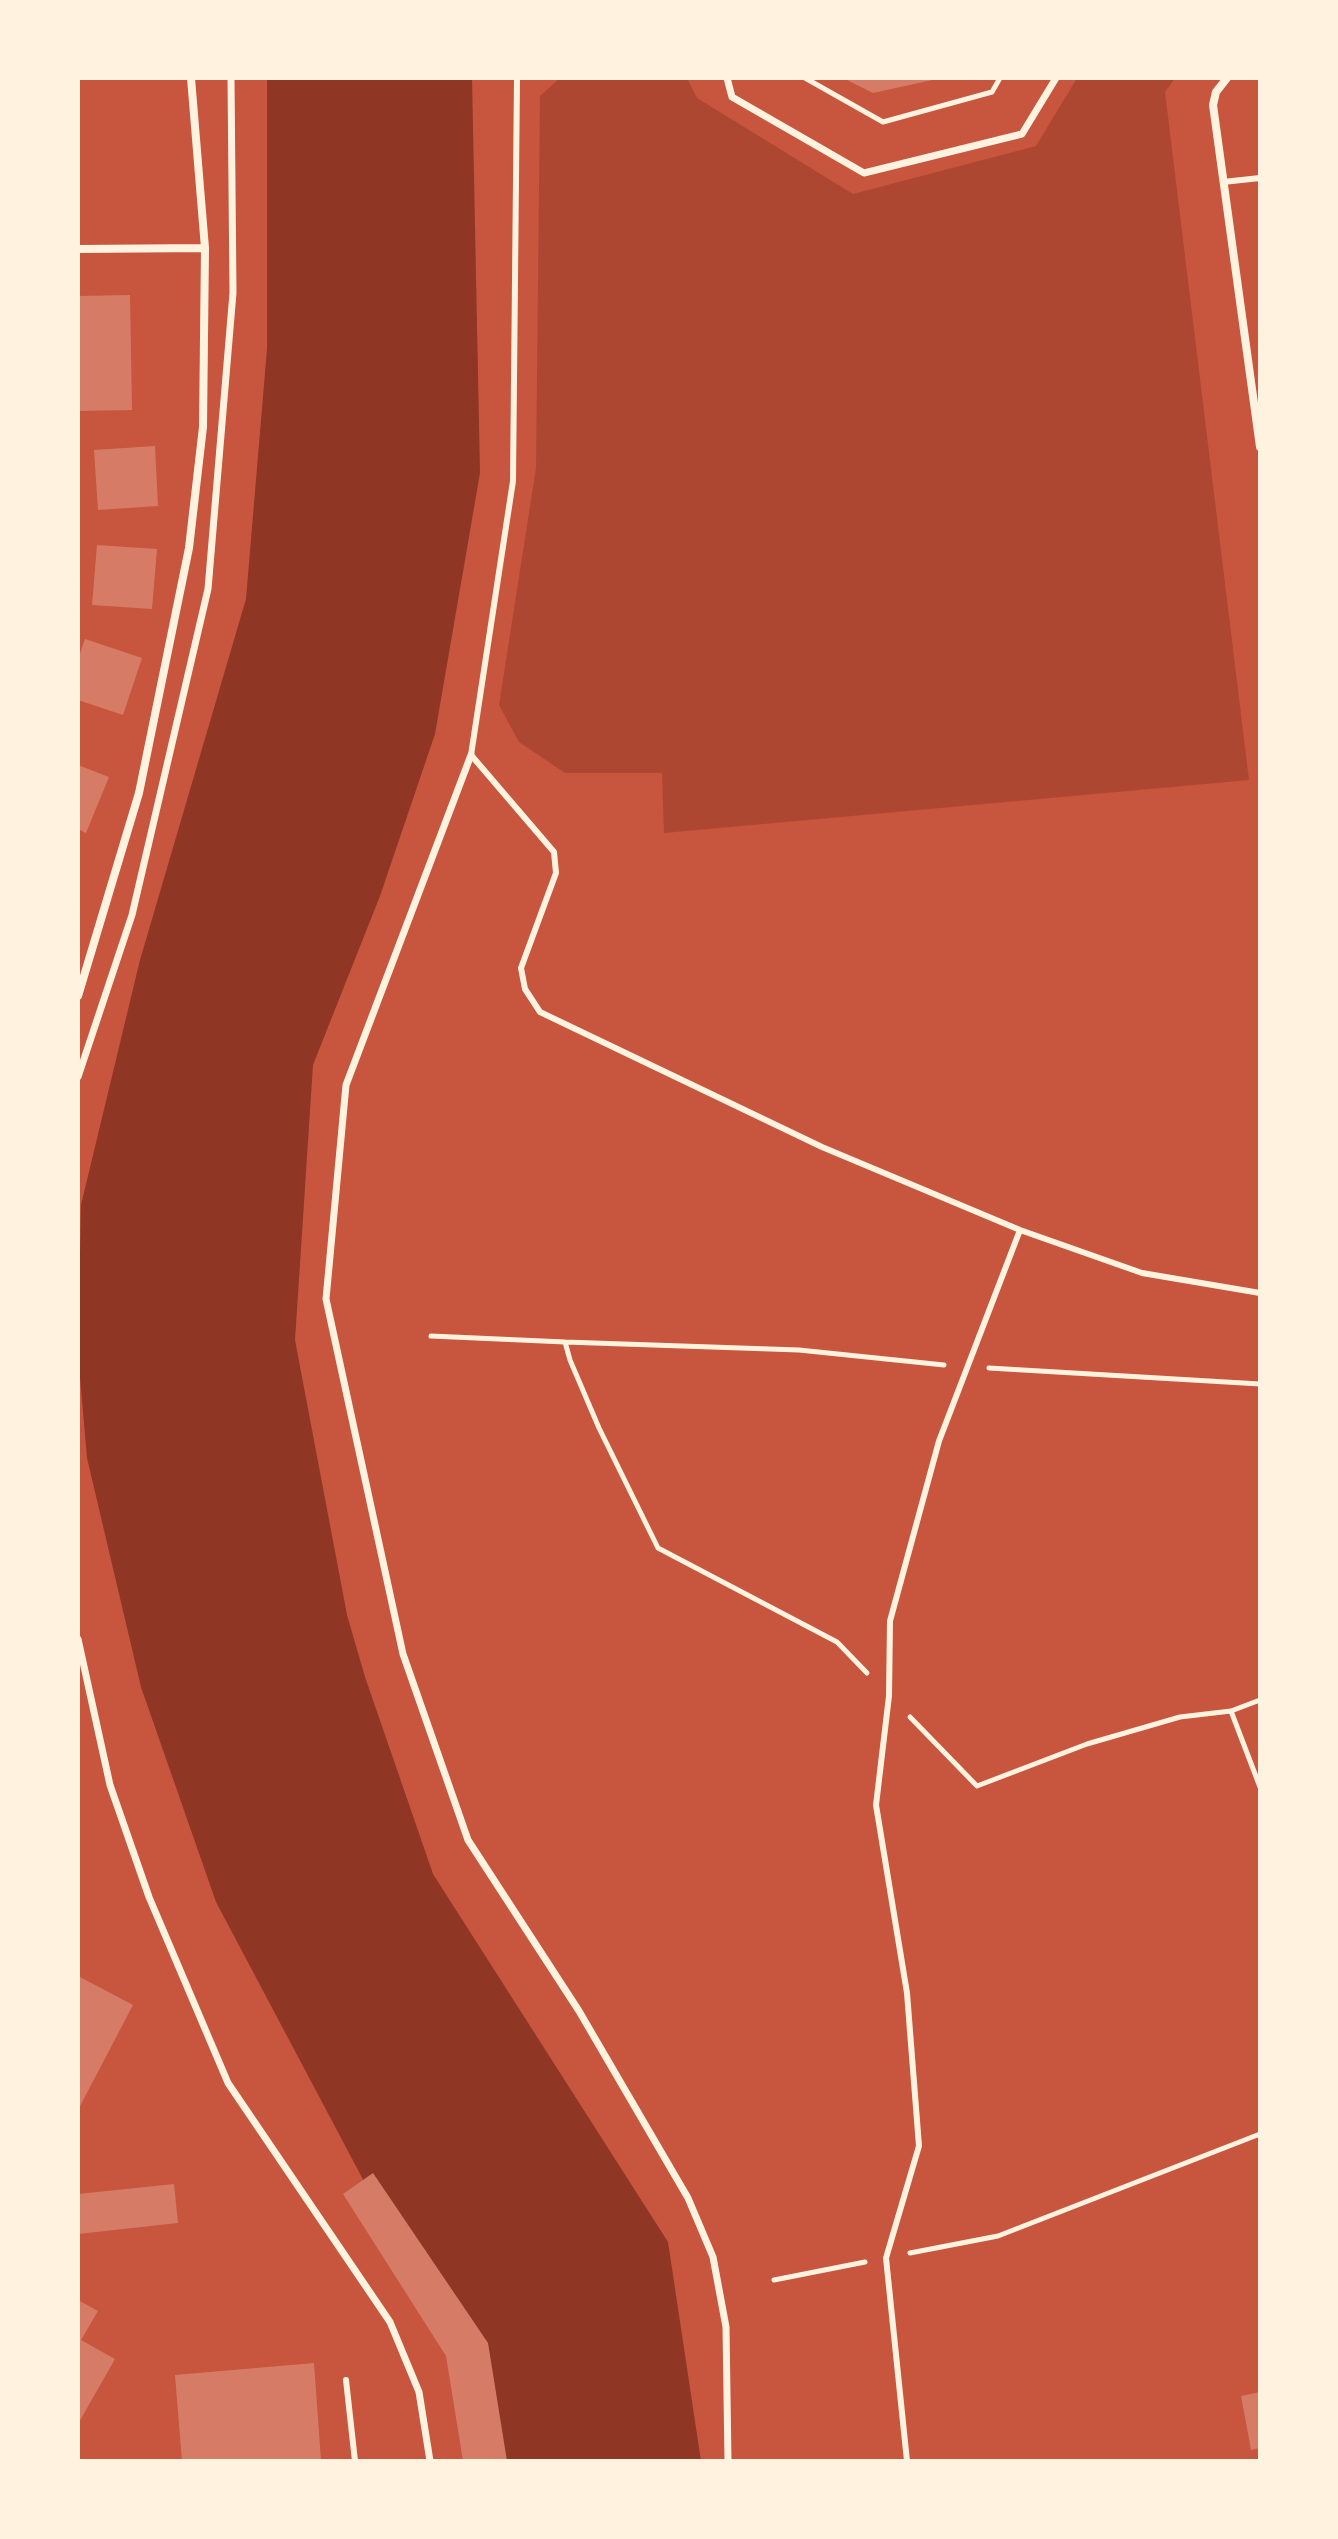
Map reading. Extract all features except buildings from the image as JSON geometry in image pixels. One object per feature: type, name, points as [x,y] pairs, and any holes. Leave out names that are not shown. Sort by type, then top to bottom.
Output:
[{"type":"street","points":[[78,996],[139,793],[189,548],[203,427],[205,248],[191,78]]},
{"type":"street","points":[[78,1077],[132,915],[208,589],[233,293],[231,78]]},
{"type":"street","points":[[727,78],[732,97],[864,173],[1022,134],[1056,78]]},
{"type":"street","points":[[1227,78],[1216,92],[1213,105],[1260,447]]},
{"type":"street","points":[[78,249],[205,248]]},
{"type":"street","points":[[471,755],[346,1085],[326,1299],[403,1654],[468,1840],[579,2011],[688,2198],[713,2257],[726,2327],[728,2461]]},
{"type":"street","points":[[78,1639],[110,1785],[149,1897],[228,2083],[390,2322],[419,2392],[430,2461]]},
{"type":"lane","points":[[517,78],[513,481],[471,755],[554,852],[556,873],[521,968],[525,989],[540,1012],[822,1147],[1020,1230],[1142,1273],[1260,1293]]},
{"type":"lane","points":[[1223,182],[1260,178]]},
{"type":"lane","points":[[907,2461],[886,2258],[919,2146],[907,1993],[876,1805],[889,1696],[890,1621],[939,1441],[1020,1230]]},
{"type":"lane","points":[[346,2380],[355,2461]]},
{"type":"path","points":[[805,78],[883,122],[992,92],[1000,78]]},
{"type":"path","points":[[431,1336],[799,1350],[967,1367],[1260,1384]]},
{"type":"path","points":[[565,1342],[599,1428],[658,1548],[837,1642],[977,1786],[1087,1744],[1180,1717],[1231,1711],[1260,1700]]},
{"type":"path","points":[[1231,1711],[1260,1787]]},
{"type":"path","points":[[774,2280],[998,2236],[1260,2134]]},
{"type":"shaded area","points":[[267,78],[472,78],[480,473],[435,734],[380,896],[313,1065],[295,1340],[347,1615],[365,1677],[433,1874],[668,2242],[701,2461],[482,2461],[464,2370],[216,1902],[141,1687],[87,1458],[78,1354],[81,1205],[140,960],[246,599],[267,349]]},
{"type":"shaded area","points":[[560,78],[687,78],[697,98],[853,194],[1036,146],[1077,78],[1175,78],[1165,92],[1249,780],[664,833],[662,773],[565,773],[519,742],[499,705],[536,468],[540,96]]}]
